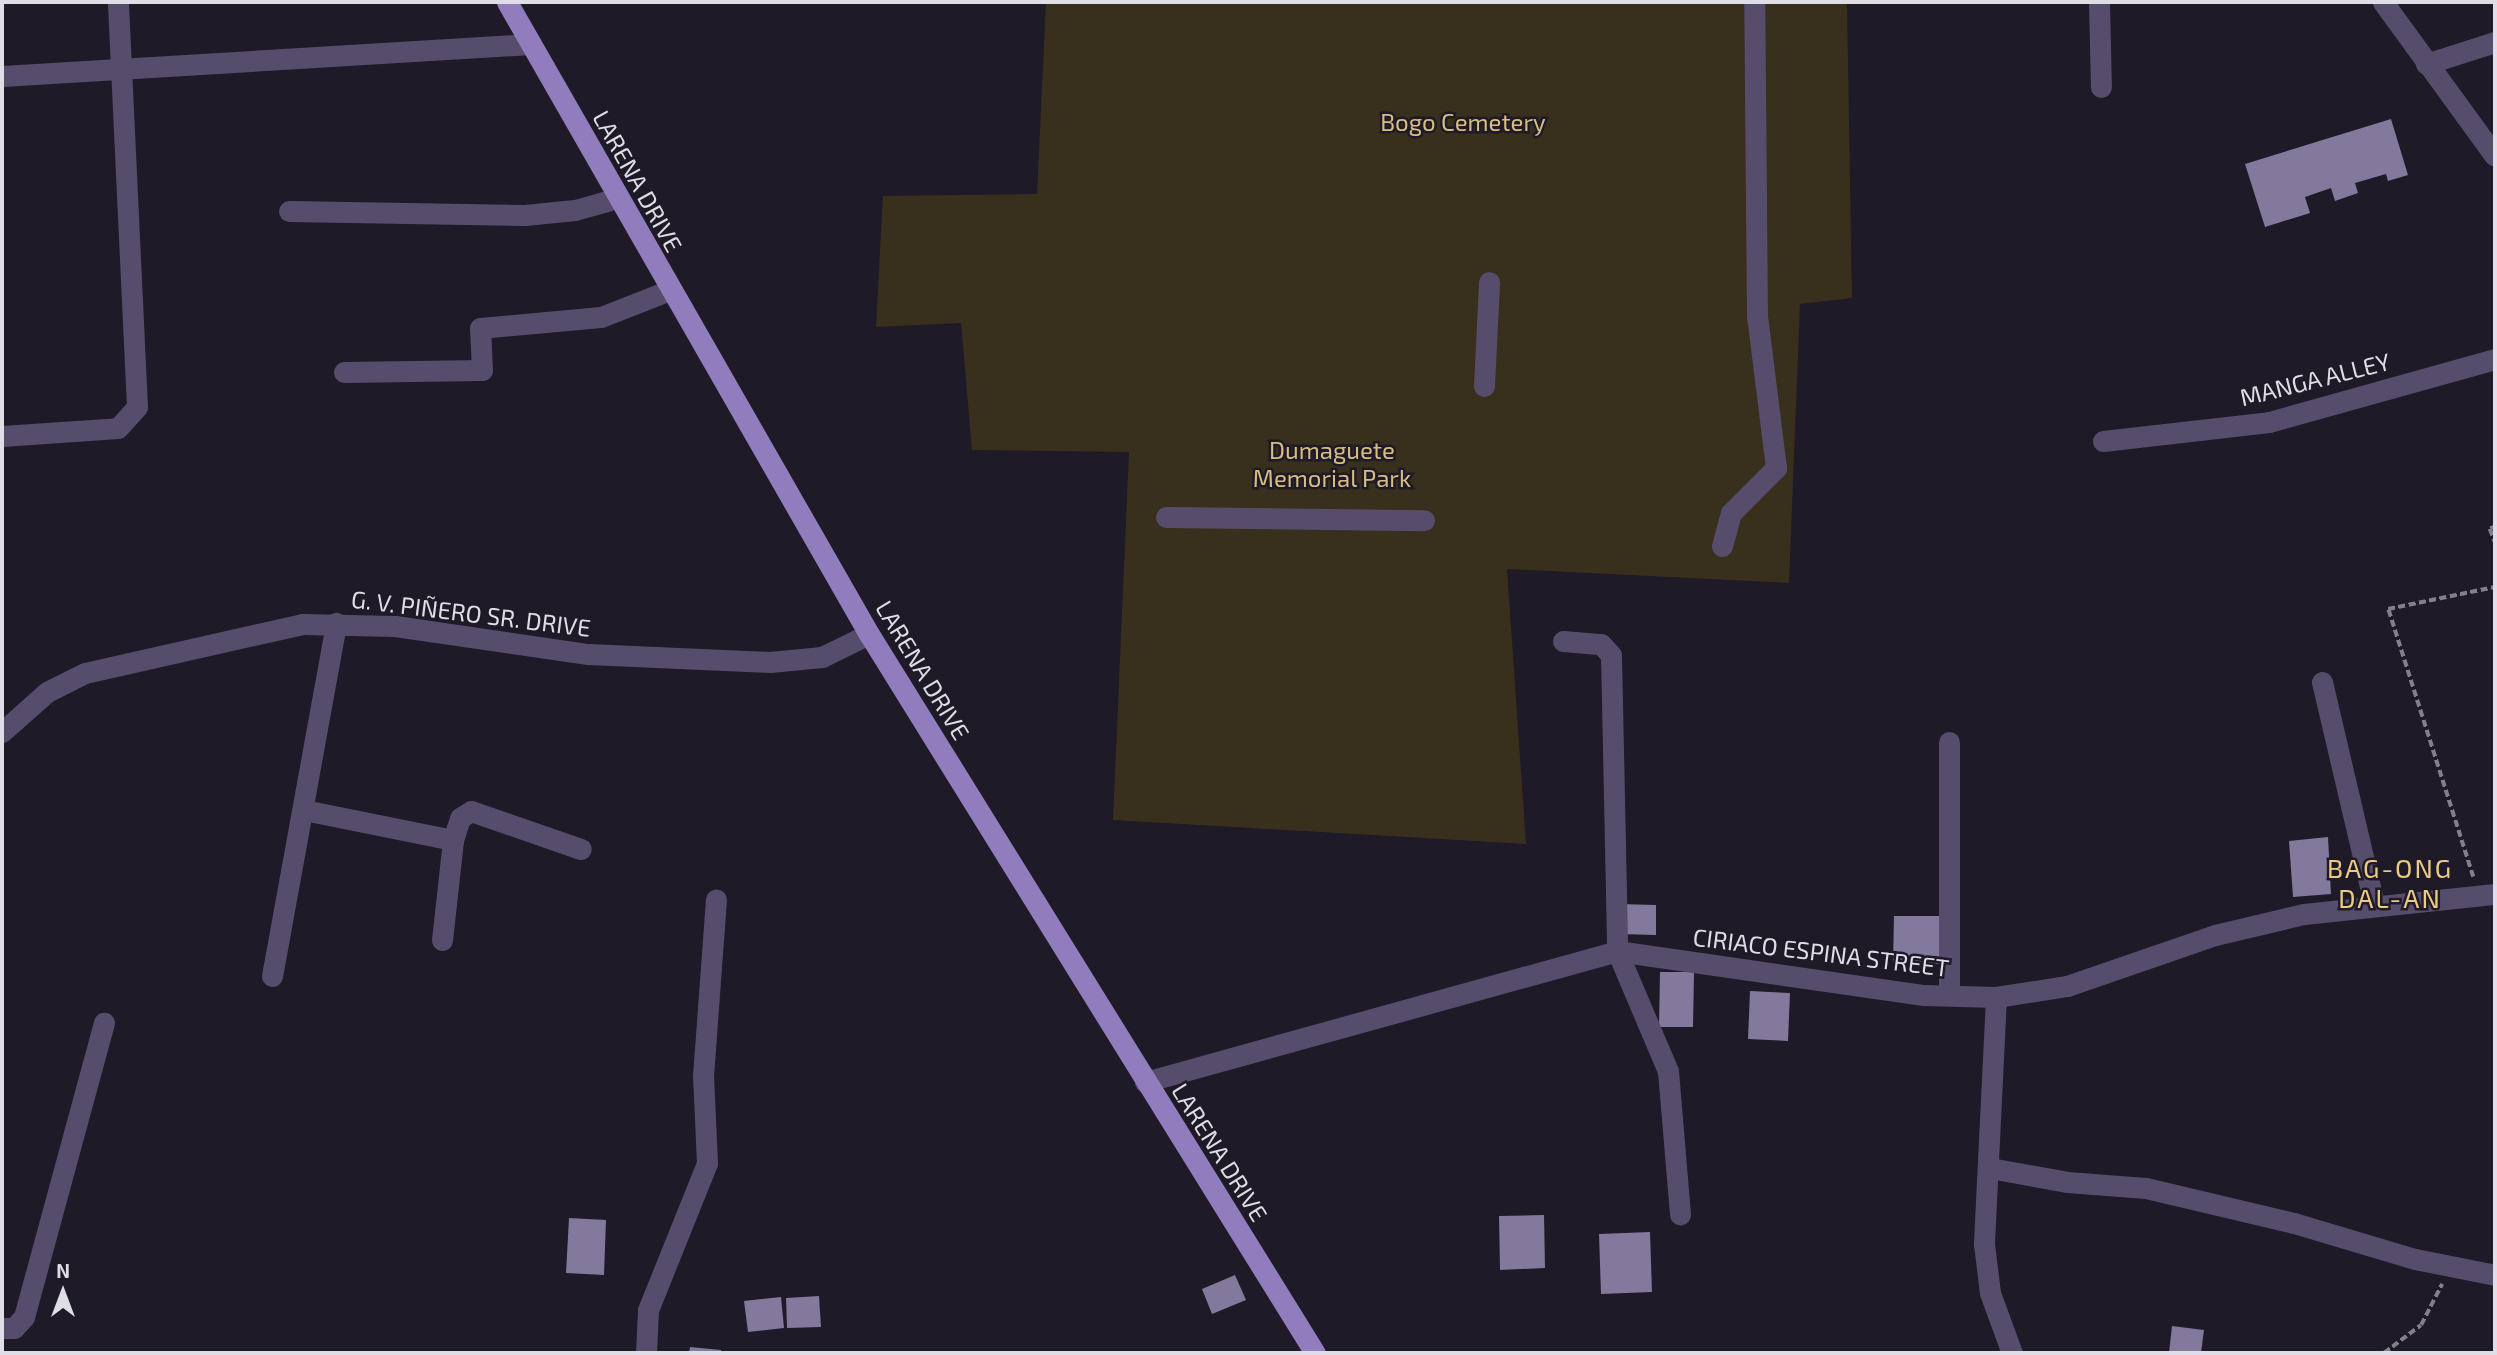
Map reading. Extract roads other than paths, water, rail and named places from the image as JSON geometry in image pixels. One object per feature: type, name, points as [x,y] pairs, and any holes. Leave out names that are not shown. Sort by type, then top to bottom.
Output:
[{"type":"main road","name":"LARENA DRIVE","points":[[507,2],[869,634],[1315,1353]]},
{"type":"street","points":[[2,436],[118,428],[137,407],[124,71],[118,2]]},
{"type":"street","points":[[1722,545],[1731,513],[1776,468],[1756,316],[1754,2]]},
{"type":"street","points":[[2099,2],[2101,87]]},
{"type":"street","points":[[2382,2],[2495,156]]},
{"type":"street","points":[[2426,64],[2495,42]]},
{"type":"street","points":[[2,76],[124,71],[531,44]]},
{"type":"street","points":[[289,211],[525,215],[575,210],[618,198]]},
{"type":"street","points":[[1484,386],[1489,282]]},
{"type":"street","points":[[344,372],[482,370],[480,328],[601,317],[670,290]]},
{"type":"street","name":"MANGA ALLEY","points":[[2103,441],[2269,422],[2495,359]]},
{"type":"street","points":[[1166,517],[1424,520]]},
{"type":"street","points":[[272,976],[336,623]]},
{"type":"street","name":"G. V. PIÑERO SR. DRIVE","points":[[2,732],[47,692],[85,673],[273,628],[336,623],[440,632],[568,652],[770,662],[822,657],[869,634]]},
{"type":"street","points":[[1563,641],[1601,644],[1611,655],[1617,951],[1668,1071],[1680,1215]]},
{"type":"street","points":[[2322,682],[2374,904]]},
{"type":"street","points":[[1949,742],[1949,995]]},
{"type":"street","points":[[304,810],[453,840]]},
{"type":"street","points":[[442,940],[453,840],[460,818],[471,811],[581,849]]},
{"type":"street","name":"CIRIACO ESPINA STREET","points":[[1145,1082],[1617,951],[1949,995],[1996,997],[2067,986],[2215,935],[2304,914],[2374,904],[2487,895]]},
{"type":"street","points":[[646,1353],[648,1310],[707,1163],[703,1076],[716,899]]},
{"type":"street","points":[[1996,997],[1990,1168],[1984,1244],[1990,1293],[2011,1353]]},
{"type":"street","points":[[2,1328],[14,1328],[24,1317],[104,1023]]},
{"type":"street","points":[[1990,1168],[2067,1182],[2146,1188],[2495,1275]]},
{"type":"district","name":"BAG-ONG DAL-AN","points":[[2390,883]]},
{"type":"park label","name":"Bogo Cemetery","points":[[1463,122]]},
{"type":"park label","name":"Dumaguete Memorial Park","points":[[1332,464]]}]
